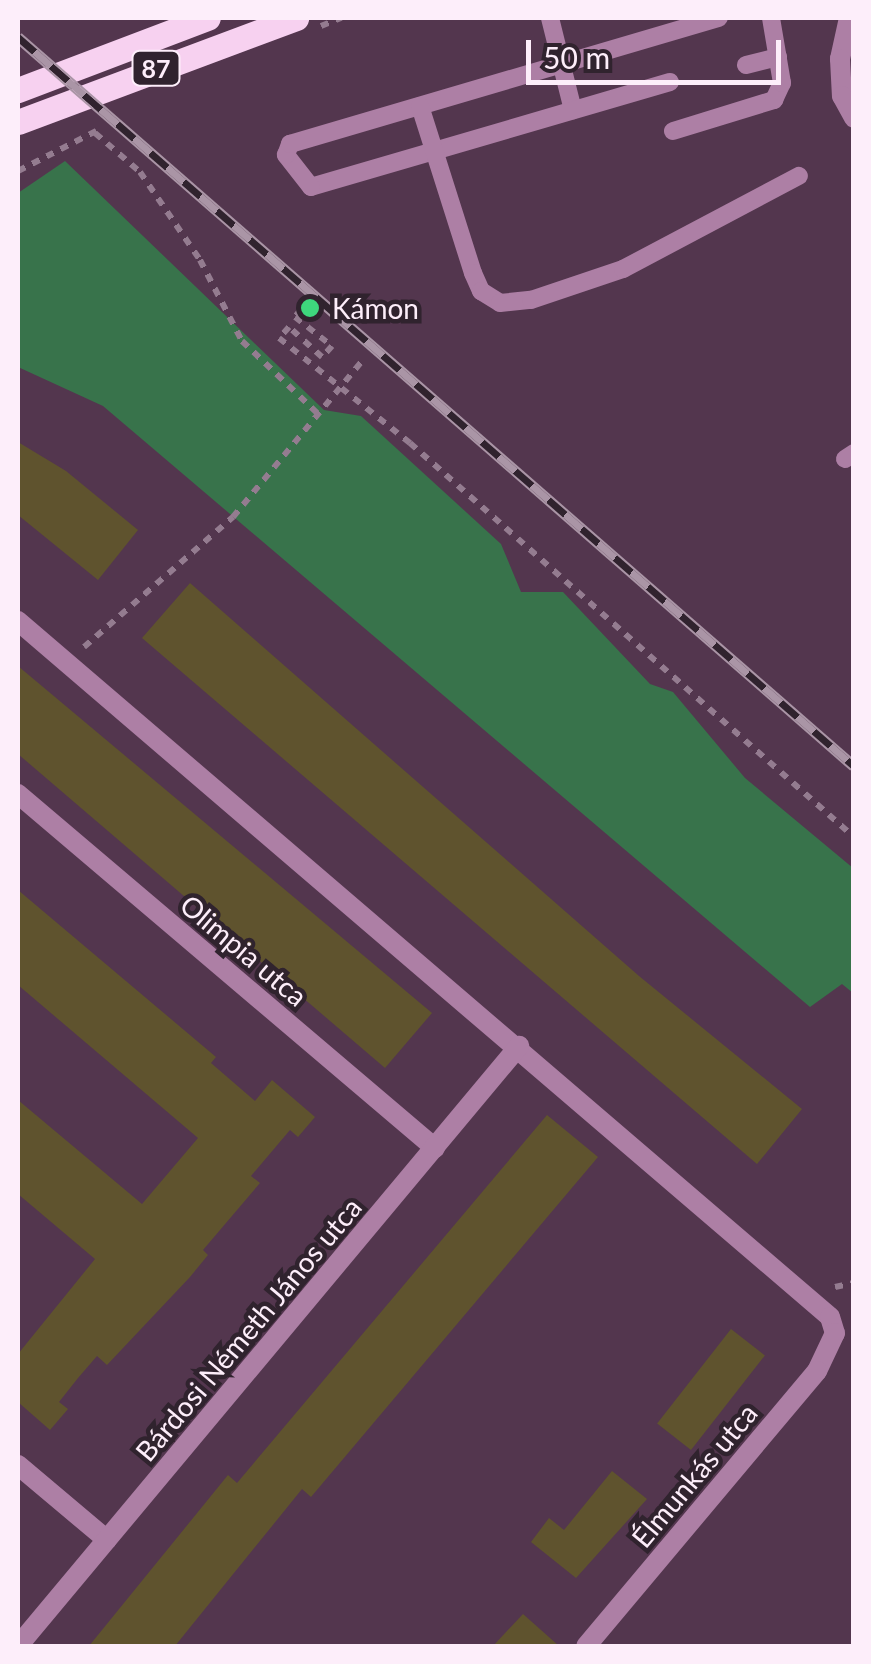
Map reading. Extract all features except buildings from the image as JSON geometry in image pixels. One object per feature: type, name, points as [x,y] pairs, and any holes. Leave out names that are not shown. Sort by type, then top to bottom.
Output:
[{"type":"main road","name":"87","points":[[18,90],[208,18]]},
{"type":"main road","name":"87","points":[[18,122],[296,18]]},
{"type":"street","points":[[849,18],[840,59],[842,96],[854,118]]},
{"type":"street","points":[[18,621],[519,1046]]},
{"type":"street","name":"Olimpia utca","points":[[18,794],[435,1148]]},
{"type":"street","name":"Bárdosi Németh János utca","points":[[18,1646],[519,1046]]},
{"type":"street","name":"Élmunkás utca","points":[[519,1046],[812,1296],[834,1334],[817,1371],[586,1646]]},
{"type":"street","points":[[18,1465],[107,1540]]},
{"type":"lane","points":[[550,18],[574,110]]},
{"type":"lane","points":[[670,82],[311,187],[286,155],[290,144],[719,18]]},
{"type":"lane","points":[[673,131],[774,100],[782,83],[771,18]]},
{"type":"lane","points":[[746,65],[778,58]]},
{"type":"lane","points":[[420,106],[473,273],[481,292],[500,303],[531,300],[623,269],[798,176]]},
{"type":"path","points":[[95,133],[140,172],[200,260],[242,341],[318,414]]},
{"type":"path","points":[[301,309],[295,316],[332,346],[322,357],[289,326],[280,338],[338,390],[410,444],[854,837]]},
{"type":"path","points":[[66,662],[233,517],[361,362]]},
{"type":"green space","points":[[65,161],[324,410],[361,416],[501,544],[521,592],[563,592],[650,684],[673,692],[745,778],[853,868],[853,993],[842,984],[810,1007],[103,406],[18,367],[18,193]]},
{"type":"railway","points":[[18,37],[854,766]]},
{"type":"place","name":"Kámon","points":[[310,308]]}]
